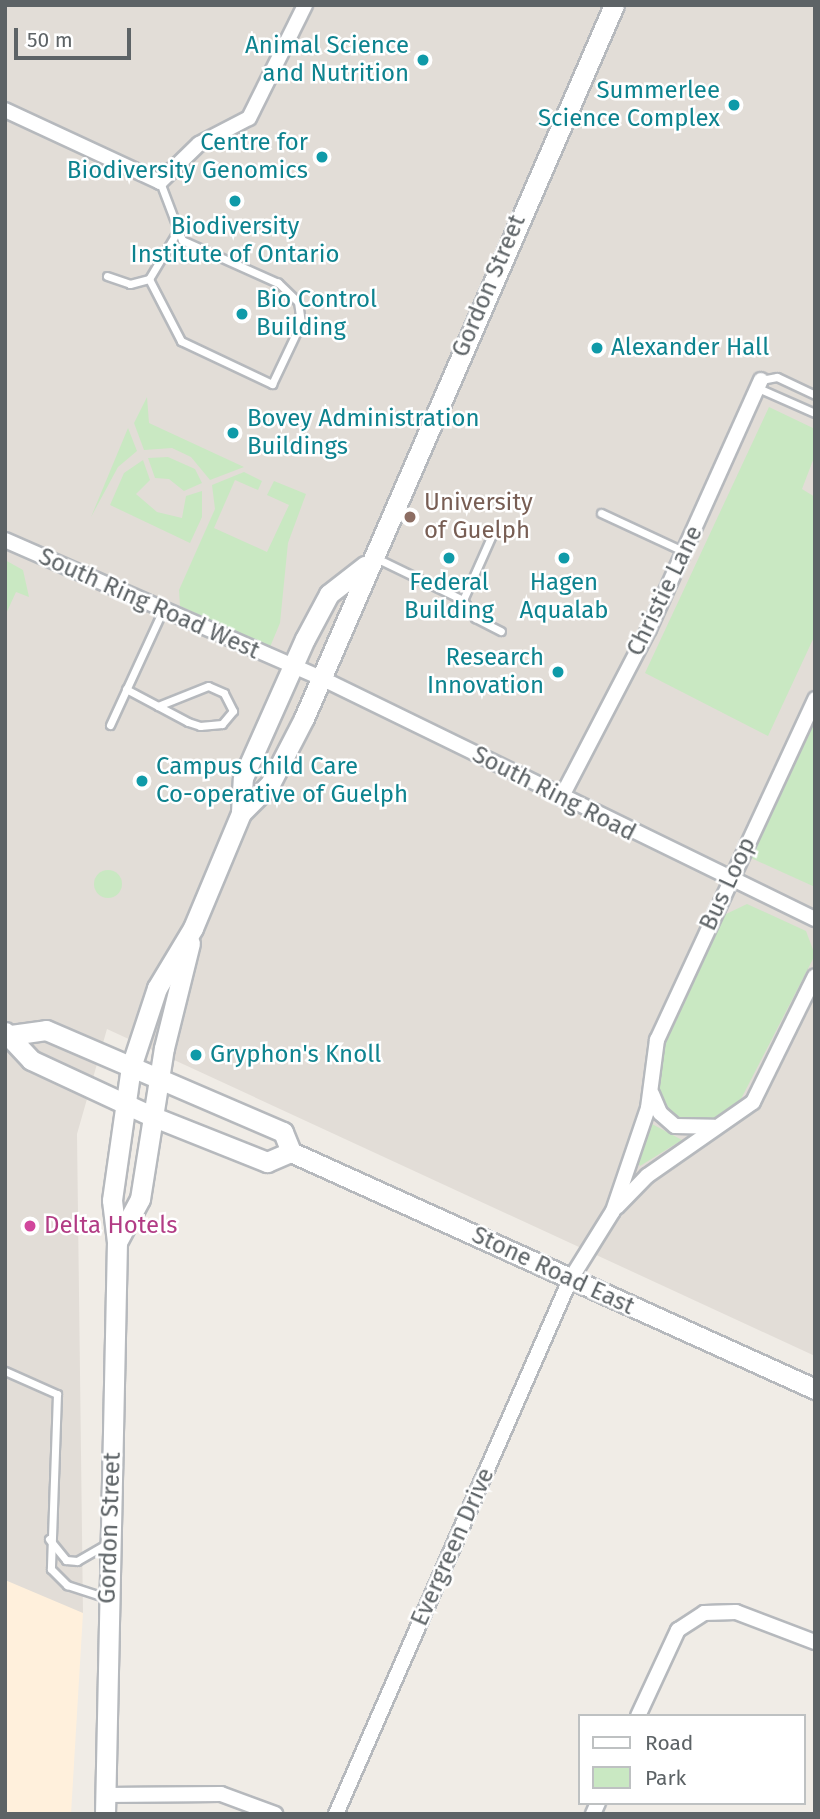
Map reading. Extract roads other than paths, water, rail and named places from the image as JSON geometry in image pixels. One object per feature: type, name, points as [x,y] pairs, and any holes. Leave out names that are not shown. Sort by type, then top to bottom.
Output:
[{"type":"main road","name":"Gordon Street","points":[[241,813],[270,784],[321,678],[368,561],[614,5]]},
{"type":"main road","name":"Gordon Street","points":[[106,1805],[107,1598],[117,1242],[112,1200],[131,1067],[157,989],[193,928],[241,813],[243,778],[294,666],[329,594],[368,561]]},
{"type":"main road","name":"Gordon Street","points":[[117,1242],[140,1199],[158,1079],[193,928]]},
{"type":"main road","name":"Stone Road East","points":[[8,1034],[46,1030],[284,1132],[291,1152],[815,1389]]},
{"type":"main road","points":[[8,1034],[32,1060],[154,1117],[267,1162],[291,1152]]},
{"type":"street","points":[[5,110],[160,182],[199,144],[249,118],[305,5]]},
{"type":"street","name":"Christie Lane","points":[[561,798],[685,552],[759,384]]},
{"type":"street","name":"South Ring Road West","points":[[5,540],[294,666]]},
{"type":"street","name":"South Ring Road","points":[[294,666],[561,798],[815,919]]},
{"type":"street","name":"Bus Loop","points":[[570,1280],[613,1211],[648,1108],[651,1071],[666,1016],[815,699]]},
{"type":"street","name":"Bus Loop","points":[[613,1211],[655,1170],[727,1123],[753,1102],[815,976]]},
{"type":"street","name":"Bus Loop","points":[[651,1071],[655,1104],[666,1121],[694,1131],[727,1123]]},
{"type":"street","name":"Evergreen Drive","points":[[336,1814],[570,1280]]},
{"type":"street","points":[[639,1714],[678,1630],[705,1613],[736,1612],[815,1642]]},
{"type":"street","points":[[106,1805],[221,1794],[275,1814]]},
{"type":"lane","points":[[149,279],[181,341],[272,384],[301,323],[298,302],[278,283],[188,245],[177,232],[160,182]]},
{"type":"lane","points":[[107,276],[130,284],[149,279],[177,232]]},
{"type":"lane","points":[[759,384],[777,377],[815,395]]},
{"type":"lane","points":[[759,384],[815,413]]},
{"type":"lane","points":[[601,513],[685,552]]},
{"type":"lane","points":[[463,600],[492,535]]},
{"type":"lane","points":[[368,561],[463,600],[475,618],[501,631]]},
{"type":"lane","points":[[110,725],[163,610]]},
{"type":"lane","points":[[126,690],[158,706],[208,727],[227,721],[233,711],[224,692],[208,685],[158,706]]},
{"type":"lane","points":[[5,1371],[57,1394],[48,1556],[59,1579],[107,1598]]},
{"type":"lane","points":[[48,1538],[66,1560],[77,1561],[110,1543]]},
{"type":"place","name":"Animal Science and Nutrition","points":[[423,60]]},
{"type":"place","name":"Summerlee Science Complex","points":[[734,105]]},
{"type":"place","name":"Centre for Biodiversity Genomics","points":[[322,157]]},
{"type":"place","name":"Biodiversity Institute of Ontario","points":[[235,201]]},
{"type":"place","name":"Bio Control Building","points":[[242,314]]},
{"type":"place","name":"Alexander Hall","points":[[597,348]]},
{"type":"place","name":"Bovey Administration Buildings","points":[[233,433]]},
{"type":"place","name":"University of Guelph","points":[[410,517]]},
{"type":"place","name":"Federal Building","points":[[449,558]]},
{"type":"place","name":"Hagen Aqualab","points":[[564,558]]},
{"type":"place","name":"Research Innovation","points":[[558,672]]},
{"type":"place","name":"Campus Child Care Co-operative of Guelph","points":[[142,781]]},
{"type":"place","name":"Gryphon's Knoll","points":[[196,1055]]},
{"type":"place","name":"Delta Hotels","points":[[30,1226]]}]
